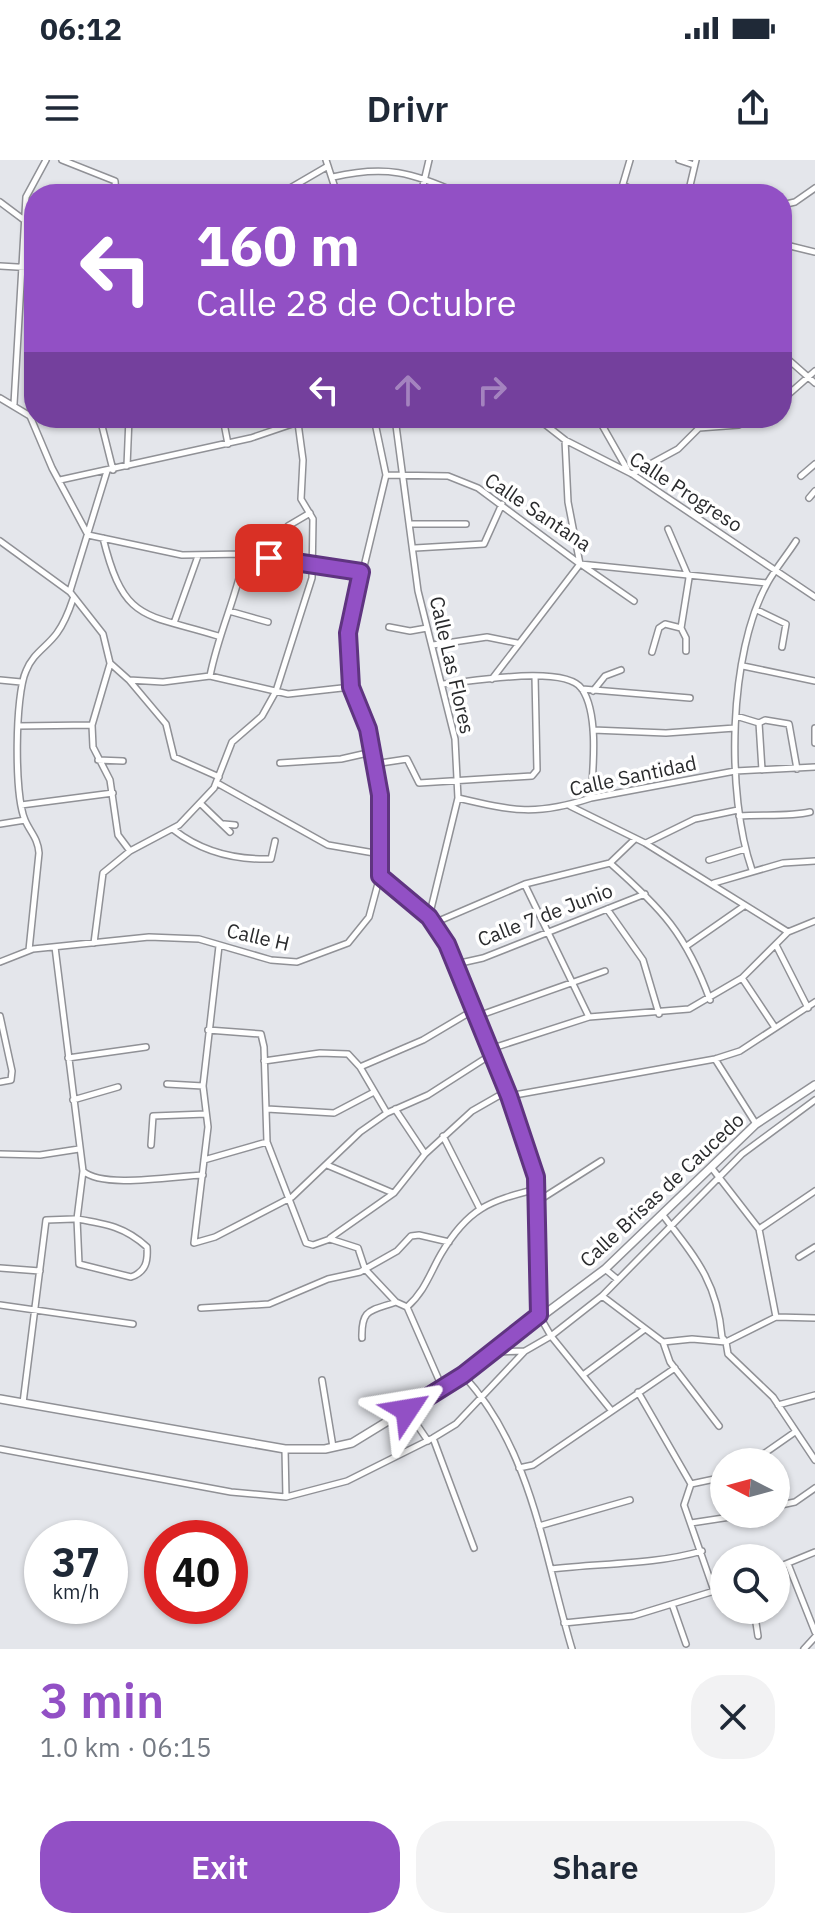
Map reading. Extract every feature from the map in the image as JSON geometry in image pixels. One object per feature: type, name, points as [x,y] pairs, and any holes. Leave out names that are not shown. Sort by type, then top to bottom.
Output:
[{"type":"street","points":[[33,184],[46,160]]},
{"type":"street","points":[[62,160],[115,181],[115,184]]},
{"type":"street","points":[[424,184],[429,160]]},
{"type":"street","points":[[625,184],[630,160]]},
{"type":"street","points":[[679,160],[695,162],[690,184]]},
{"type":"street","points":[[296,184],[327,163],[335,184]]},
{"type":"street","points":[[333,177],[387,169],[438,184]]},
{"type":"street","points":[[792,203],[815,188]]},
{"type":"street","points":[[0,202],[24,220]]},
{"type":"street","points":[[792,246],[815,252]]},
{"type":"street","points":[[0,266],[24,267],[14,404]]},
{"type":"street","points":[[792,363],[812,381]]},
{"type":"street","points":[[792,394],[812,381],[815,371]]},
{"type":"street","points":[[0,398],[24,412]]},
{"type":"street","points":[[36,428],[88,535]]},
{"type":"street","points":[[29,950],[39,853],[37,838],[25,820],[21,805],[18,726],[21,682],[39,648],[56,636],[72,595],[110,470],[102,428]]},
{"type":"street","points":[[127,466],[129,428]]},
{"type":"street","points":[[225,428],[228,444]]},
{"type":"street","points":[[60,480],[228,444],[281,428]]},
{"type":"street","points":[[94,943],[103,873],[130,851],[174,830],[200,803],[218,780],[232,742],[262,716],[276,691],[296,634],[313,565],[310,513],[301,499],[303,460],[299,428]]},
{"type":"street","name":"Calle H","points":[[0,962],[29,950],[186,938],[271,960],[297,962],[348,943],[369,917],[380,876],[380,795],[368,729],[351,687],[348,633],[386,475],[376,428]]},
{"type":"street","name":"Calle Las Flores","points":[[397,428],[412,524],[418,591],[443,684],[459,778],[458,798],[429,917]]},
{"type":"street","name":"Calle Progreso","points":[[550,428],[565,440],[630,472],[815,597]]},
{"type":"street","points":[[604,428],[630,472],[678,449],[699,428]]},
{"type":"street","points":[[565,440],[568,502],[580,564],[634,601]]},
{"type":"street","points":[[801,476],[815,464]]},
{"type":"street","name":"Calle Santana","points":[[386,475],[448,476],[478,488],[580,564],[689,578],[744,579],[767,583]]},
{"type":"street","points":[[809,498],[815,491]]},
{"type":"street","points":[[415,548],[484,544],[502,504]]},
{"type":"street","points":[[274,559],[288,526],[310,513]]},
{"type":"street","points":[[412,524],[466,524]]},
{"type":"street","points":[[668,529],[689,578],[681,628],[686,638],[686,651]]},
{"type":"street","points":[[88,535],[198,556],[245,554],[361,572]]},
{"type":"street","points":[[103,538],[112,572],[131,604],[141,614],[218,636]]},
{"type":"street","points":[[0,541],[72,595],[103,634],[110,663],[92,725],[97,760],[110,780],[118,835],[130,851]]},
{"type":"street","points":[[752,870],[739,813],[735,771],[736,716],[743,666],[757,610],[767,583],[796,541]]},
{"type":"street","points":[[210,676],[218,636],[229,611],[245,554]]},
{"type":"street","points":[[174,623],[198,556]]},
{"type":"street","points":[[492,679],[580,564]]},
{"type":"street","points":[[757,610],[786,624],[782,647]]},
{"type":"street","points":[[229,611],[268,622]]},
{"type":"street","points":[[652,652],[661,625],[681,628]]},
{"type":"street","points":[[389,627],[410,631],[427,628]]},
{"type":"street","points":[[433,645],[487,637],[517,643]]},
{"type":"street","points":[[110,663],[129,680],[166,724],[174,757],[328,845],[380,854]]},
{"type":"street","points":[[743,666],[815,681]]},
{"type":"street","points":[[593,691],[605,676],[621,670]]},
{"type":"street","points":[[129,680],[163,682],[210,676],[288,694],[351,687]]},
{"type":"street","points":[[374,764],[407,759],[419,783],[459,778],[490,780],[536,774],[535,676]]},
{"type":"street","points":[[443,684],[535,676],[573,682],[582,689],[593,691],[690,698]]},
{"type":"street","points":[[0,680],[21,682]]},
{"type":"street","points":[[582,689],[593,730],[591,798]]},
{"type":"street","points":[[736,716],[759,723],[765,720],[789,724],[797,769]]},
{"type":"street","points":[[759,723],[762,770]]},
{"type":"street","points":[[18,726],[92,725]]},
{"type":"street","points":[[593,730],[666,733],[735,728]]},
{"type":"street","points":[[815,728],[815,743]]},
{"type":"street","points":[[280,763],[341,759],[372,752]]},
{"type":"street","points":[[97,760],[123,761]]},
{"type":"street","name":"Calle Santidad","points":[[458,798],[523,812],[569,806],[591,798],[735,771],[815,767]]},
{"type":"street","points":[[21,805],[113,793]]},
{"type":"street","points":[[200,803],[230,832]]},
{"type":"street","points":[[569,806],[645,843],[788,932]]},
{"type":"street","points":[[645,843],[695,819],[739,813],[783,812],[793,816],[810,812]]},
{"type":"street","points":[[0,824],[25,820]]},
{"type":"street","points":[[223,824],[235,825]]},
{"type":"street","points":[[174,830],[199,846],[229,856],[271,859],[275,841]]},
{"type":"street","points":[[434,923],[525,884],[610,863],[635,839]]},
{"type":"street","points":[[709,860],[745,849]]},
{"type":"street","points":[[713,884],[783,863],[815,861]]},
{"type":"street","points":[[610,863],[645,894],[688,945],[710,1000]]},
{"type":"street","points":[[380,876],[429,917],[456,964],[473,1014],[508,1094],[537,1189],[539,1315],[551,1336],[611,1410]]},
{"type":"street","points":[[525,884],[589,1017]]},
{"type":"street","name":"Calle 7 de Junio","points":[[456,964],[483,958],[645,894]]},
{"type":"street","points":[[688,945],[744,906]]},
{"type":"street","points":[[607,909],[643,960],[659,1014]]},
{"type":"street","points":[[219,946],[203,1086],[206,1114],[204,1160],[194,1243],[215,1237],[287,1200],[360,1132],[387,1113],[428,1095],[491,1051],[589,1017],[659,1014],[689,1009],[710,1000],[742,978],[788,932],[815,921]]},
{"type":"street","points":[[776,945],[808,1008]]},
{"type":"street","points":[[23,1403],[46,1220],[77,1219],[115,1225],[147,1247],[148,1263],[139,1275],[131,1277],[79,1264],[77,1219],[83,1171],[55,947]]},
{"type":"street","points":[[360,1067],[473,1014],[605,971]]},
{"type":"street","points":[[742,978],[774,1026]]},
{"type":"street","points":[[208,1030],[261,1034],[267,1142],[306,1243],[313,1245],[330,1239],[394,1193],[425,1154],[472,1111],[508,1094],[715,1059],[740,1051],[815,1002]]},
{"type":"street","points":[[0,1016],[12,1071],[11,1080],[0,1082]]},
{"type":"street","points":[[68,1058],[146,1047]]},
{"type":"street","points":[[264,1061],[340,1052],[348,1054],[360,1067],[387,1113]]},
{"type":"street","points":[[715,1059],[762,1137]]},
{"type":"street","points":[[167,1084],[203,1086]]},
{"type":"street","name":"Calle Brisas de Caucedo","points":[[0,1399],[285,1449],[352,1443],[463,1375],[539,1315],[605,1269],[755,1125],[815,1085]]},
{"type":"street","points":[[73,1100],[118,1087]]},
{"type":"street","points":[[267,1109],[334,1113],[374,1092]]},
{"type":"street","points":[[0,1449],[217,1490],[286,1497],[347,1481],[456,1424],[525,1351],[551,1336],[602,1296],[762,1137],[815,1100]]},
{"type":"street","points":[[395,1109],[425,1154]]},
{"type":"street","points":[[151,1145],[153,1116],[206,1114]]},
{"type":"street","points":[[443,1136],[479,1207]]},
{"type":"street","points":[[204,1160],[267,1142]]},
{"type":"street","points":[[0,1154],[40,1155],[79,1149]]},
{"type":"street","points":[[537,1202],[601,1161]]},
{"type":"street","points":[[327,1165],[394,1193]]},
{"type":"street","points":[[711,1167],[759,1229],[776,1317]]},
{"type":"street","points":[[83,1171],[90,1177],[115,1180],[203,1175]]},
{"type":"street","points":[[407,1307],[428,1283],[449,1242],[479,1207],[496,1198],[537,1189]]},
{"type":"street","points":[[759,1229],[815,1191]]},
{"type":"street","points":[[662,1214],[703,1266],[713,1288],[728,1354],[778,1405],[815,1460]]},
{"type":"street","points":[[201,1308],[269,1304],[328,1279],[365,1269],[397,1251],[411,1236],[449,1242]]},
{"type":"street","points":[[330,1239],[358,1248],[365,1269],[396,1302],[407,1307],[417,1333],[437,1368],[442,1387]]},
{"type":"street","points":[[799,1257],[815,1247]]},
{"type":"street","points":[[0,1268],[40,1271]]},
{"type":"street","points":[[605,1269],[617,1279]]},
{"type":"street","points":[[602,1296],[663,1342],[675,1368],[719,1426]]},
{"type":"street","points":[[362,1338],[362,1319],[366,1313],[396,1302]]},
{"type":"street","points":[[0,1305],[133,1324]]},
{"type":"street","points":[[663,1342],[692,1339],[726,1342],[776,1317],[815,1318]]},
{"type":"street","points":[[583,1375],[645,1329]]},
{"type":"street","points":[[494,1352],[525,1351]]},
{"type":"street","points":[[519,1468],[533,1465],[675,1368]]},
{"type":"street","points":[[463,1375],[482,1396],[519,1468],[539,1526],[572,1649]]},
{"type":"street","points":[[322,1380],[333,1447]]},
{"type":"street","points":[[638,1392],[691,1484],[684,1505],[710,1578]]},
{"type":"street","points":[[778,1405],[815,1395]]},
{"type":"street","points":[[407,1410],[430,1440],[474,1548]]},
{"type":"street","points":[[772,1448],[795,1432]]},
{"type":"street","points":[[285,1449],[286,1497]]},
{"type":"street","points":[[691,1484],[710,1480]]},
{"type":"street","points":[[790,1503],[815,1488]]},
{"type":"street","points":[[539,1526],[630,1500]]},
{"type":"street","points":[[691,1523],[710,1520]]},
{"type":"street","points":[[551,1569],[664,1562],[702,1551]]},
{"type":"street","points":[[790,1563],[815,1552]]},
{"type":"street","points":[[790,1569],[815,1635],[804,1649]]},
{"type":"street","points":[[564,1623],[633,1616],[710,1592]]},
{"type":"street","points":[[672,1604],[686,1644]]},
{"type":"street","points":[[756,1624],[758,1636]]},
{"type":"route","points":[[269,558],[361,572],[348,633],[351,687],[368,729],[380,795],[380,876],[429,917],[447,944],[509,1096],[536,1177],[539,1315],[463,1375],[407,1410]]}]
